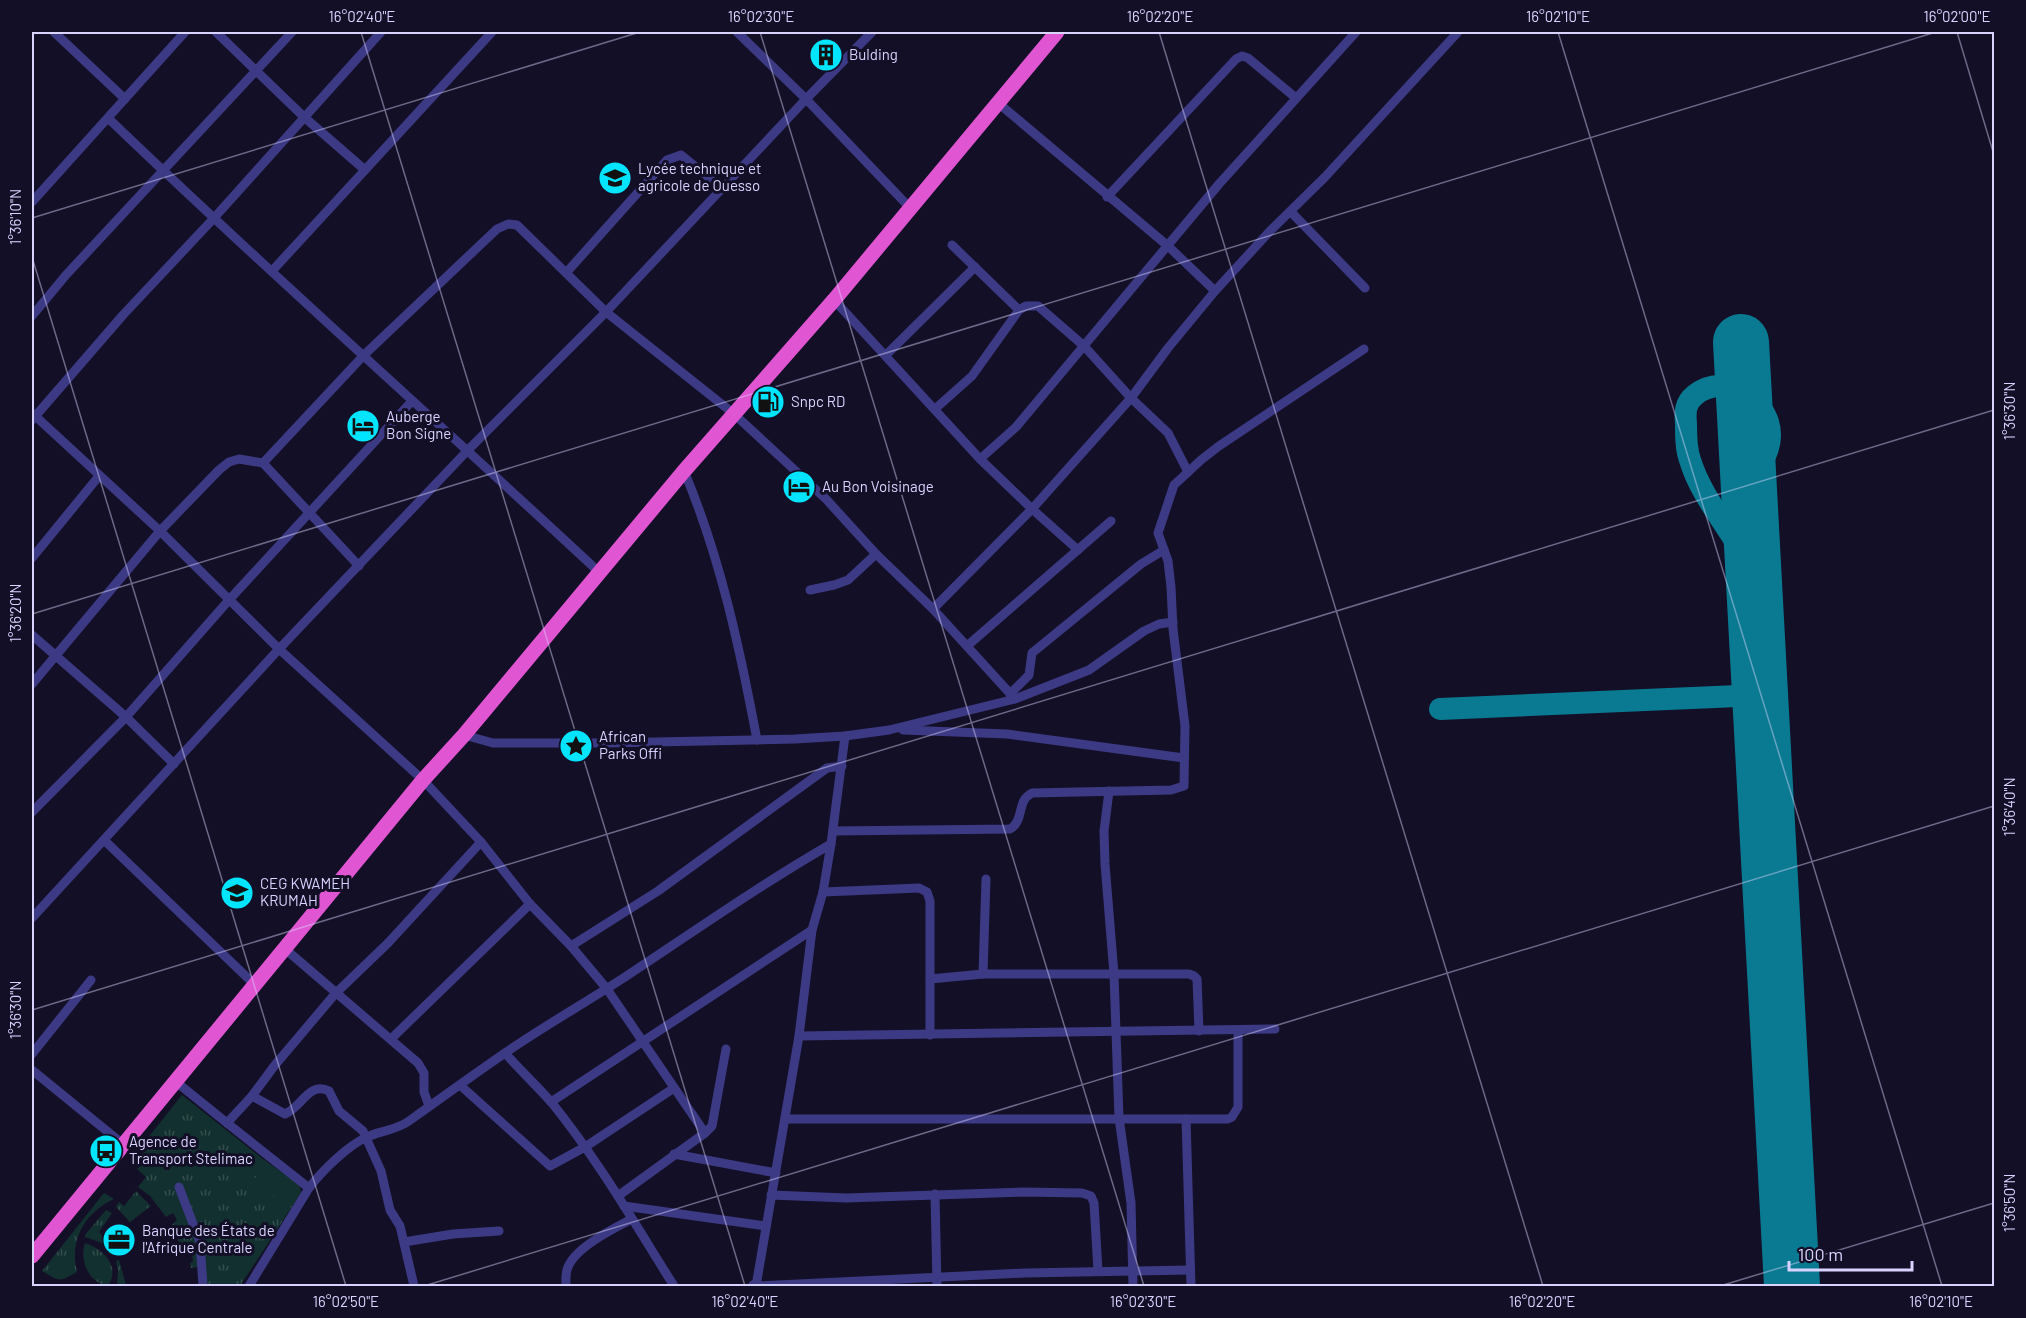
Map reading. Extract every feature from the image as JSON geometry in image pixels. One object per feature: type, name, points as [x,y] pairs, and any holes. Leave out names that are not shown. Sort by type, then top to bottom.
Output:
[{"type":"highway","points":[[32,1256],[423,780],[464,735],[684,471],[834,300],[1057,32]]},
{"type":"street","points":[[54,32],[125,99]]},
{"type":"street","points":[[32,202],[185,32]]},
{"type":"street","points":[[216,32],[304,117],[364,170]]},
{"type":"street","points":[[32,316],[66,275],[292,32]]},
{"type":"street","points":[[381,32],[33,416],[160,531],[279,649],[423,780],[481,842],[530,904],[571,946],[607,989],[705,1133]]},
{"type":"street","points":[[272,271],[492,32]]},
{"type":"street","points":[[737,32],[806,99],[910,209]]},
{"type":"street","points":[[32,918],[279,649],[468,450],[606,312],[872,32]]},
{"type":"street","points":[[980,459],[1010,434],[1227,175],[1356,32]]},
{"type":"street","points":[[933,609],[1032,509],[1131,398],[1215,291],[1270,231],[1325,177],[1458,32]]},
{"type":"street","points":[[1107,197],[1236,59],[1242,56],[1248,58],[1296,98]]},
{"type":"street","points":[[997,102],[1107,197],[1168,246],[1215,291]]},
{"type":"street","points":[[108,118],[600,573]]},
{"type":"street","points":[[566,273],[667,160],[681,155],[723,189]]},
{"type":"street","points":[[1291,212],[1365,288]]},
{"type":"street","points":[[263,463],[364,355],[497,229],[508,224],[517,225],[606,312],[734,414],[826,499],[876,554],[933,609],[1013,696]]},
{"type":"street","points":[[952,245],[1019,310]]},
{"type":"street","points":[[886,355],[975,267]]},
{"type":"street","points":[[834,300],[980,459],[1078,550]]},
{"type":"street","points":[[935,409],[972,376],[1019,310],[1026,306],[1038,306],[1084,346],[1131,398],[1168,433],[1188,472]]},
{"type":"street","points":[[833,831],[1010,829],[1016,826],[1026,796],[1032,794],[1181,788],[1185,784],[1185,726],[1173,622],[1172,587],[1168,561],[1159,540],[1159,527],[1174,485],[1201,460],[1239,432],[1364,349]]},
{"type":"street","points":[[32,812],[126,717],[229,600],[412,401]]},
{"type":"street","points":[[32,684],[160,531],[229,462],[239,459],[263,463],[359,566]]},
{"type":"street","points":[[684,471],[701,513],[712,549],[736,641],[757,740]]},
{"type":"street","points":[[32,558],[99,477]]},
{"type":"street","points":[[967,646],[1111,521]]},
{"type":"street","points":[[1013,696],[1029,675],[1032,653],[1141,564],[1164,550]]},
{"type":"street","points":[[810,590],[848,580],[876,554]]},
{"type":"street","points":[[464,735],[498,743],[757,740],[845,736],[889,730],[1013,696],[1089,670],[1144,632],[1159,624],[1173,622]]},
{"type":"street","points":[[32,635],[126,717],[174,764]]},
{"type":"street","points":[[889,730],[1007,734],[1184,758]]},
{"type":"street","points":[[845,736],[823,892],[812,930],[800,1036],[755,1286],[937,1283],[1098,1271],[1190,1270]]},
{"type":"street","points":[[571,946],[658,891],[827,768],[842,766]]},
{"type":"street","points":[[1109,791],[1104,831],[1107,900],[1114,974],[1119,1118],[1130,1196],[1132,1287]]},
{"type":"street","points":[[104,840],[254,984]]},
{"type":"street","points":[[227,1123],[252,1096],[335,994],[388,943],[481,842]]},
{"type":"street","points":[[249,1287],[309,1188],[336,1159],[365,1137],[407,1123],[505,1053],[607,989],[790,868],[831,844]]},
{"type":"street","points":[[983,974],[986,879]]},
{"type":"street","points":[[823,892],[919,888],[927,892],[930,901],[930,1035]]},
{"type":"street","points":[[32,902],[40,909]]},
{"type":"street","points":[[391,1039],[530,904]]},
{"type":"street","points":[[551,1102],[812,930]]},
{"type":"street","points":[[284,948],[418,1063],[424,1073],[424,1092],[429,1106]]},
{"type":"street","points":[[930,979],[983,974],[1194,976],[1197,979],[1199,1031]]},
{"type":"street","points":[[32,1054],[91,980]]},
{"type":"street","points":[[800,1036],[1275,1029]]},
{"type":"street","points":[[786,1119],[1228,1119],[1236,1113],[1238,1030]]},
{"type":"street","points":[[618,1196],[712,1126],[726,1049]]},
{"type":"street","points":[[505,1053],[551,1102],[585,1147],[674,1287]]},
{"type":"street","points":[[32,1070],[124,1145]]},
{"type":"street","points":[[175,1082],[309,1188]]},
{"type":"street","points":[[461,1086],[547,1165],[554,1165],[585,1147],[674,1088]]},
{"type":"street","points":[[252,1096],[285,1114],[291,1112],[310,1092],[317,1088],[329,1091],[344,1116],[360,1129],[381,1171],[390,1210],[400,1227],[414,1287]]},
{"type":"street","points":[[1186,1119],[1191,1287]]},
{"type":"street","points":[[674,1154],[776,1173]]},
{"type":"street","points":[[179,1186],[200,1242],[203,1287]]},
{"type":"street","points":[[771,1195],[846,1198],[1022,1192],[1082,1193],[1091,1196],[1094,1203],[1098,1271]]},
{"type":"street","points":[[935,1194],[937,1283]]},
{"type":"street","points":[[624,1206],[766,1226]]},
{"type":"street","points":[[566,1287],[566,1275],[573,1258],[602,1235],[632,1219]]},
{"type":"street","points":[[404,1242],[453,1234],[499,1231]]},
{"type":"green space","points":[[182,1095],[300,1185],[301,1193],[240,1286],[206,1286],[204,1240],[199,1228],[195,1237],[198,1267],[191,1268],[192,1254],[184,1255],[172,1225],[177,1220],[173,1213],[166,1217],[150,1196],[138,1187],[146,1177],[131,1159]]},
{"type":"green space","points":[[264,1165],[297,1190],[286,1204],[254,1180]]},
{"type":"green space","points":[[136,1191],[151,1206],[130,1222],[116,1207],[119,1202],[124,1206]]},
{"type":"green space","points":[[104,1193],[114,1199],[95,1211],[82,1228],[75,1249],[77,1272],[59,1279],[42,1271]]},
{"type":"green space","points":[[106,1210],[112,1213],[99,1232],[115,1252],[112,1253],[102,1243],[85,1237]]},
{"type":"green space","points":[[85,1243],[98,1249],[108,1259],[112,1272],[108,1286],[96,1281],[87,1270],[83,1257]]},
{"type":"green space","points":[[119,1260],[126,1285],[148,1284],[148,1286],[117,1286],[116,1261]]},
{"type":"taxiway","points":[[1749,482],[1768,448],[1770,436],[1763,411],[1755,401],[1732,388],[1720,386],[1707,388],[1695,395],[1686,408],[1686,438],[1689,456],[1703,491],[1740,547],[1755,577]]},
{"type":"taxiway","points":[[1440,709],[1761,695]]},
{"type":"runway","points":[[1741,342],[1792,1286]]},
{"type":"place","name":"Bulding","points":[[826,55]]},
{"type":"place","name":"Lycée technique et agricole de Ouesso","points":[[615,178]]},
{"type":"place","name":"Snpc RD","points":[[768,402]]},
{"type":"place","name":"Auberge Bon Signe","points":[[363,426]]},
{"type":"place","name":"Au Bon Voisinage","points":[[799,487]]},
{"type":"place","name":"African Parks Offi","points":[[576,746]]},
{"type":"place","name":"CEG KWAMEH KRUMAH","points":[[237,893]]},
{"type":"place","name":"Agence de Transport Stelimac","points":[[106,1151]]},
{"type":"place","name":"Banque des États de l'Afrique Centrale","points":[[119,1240]]}]
